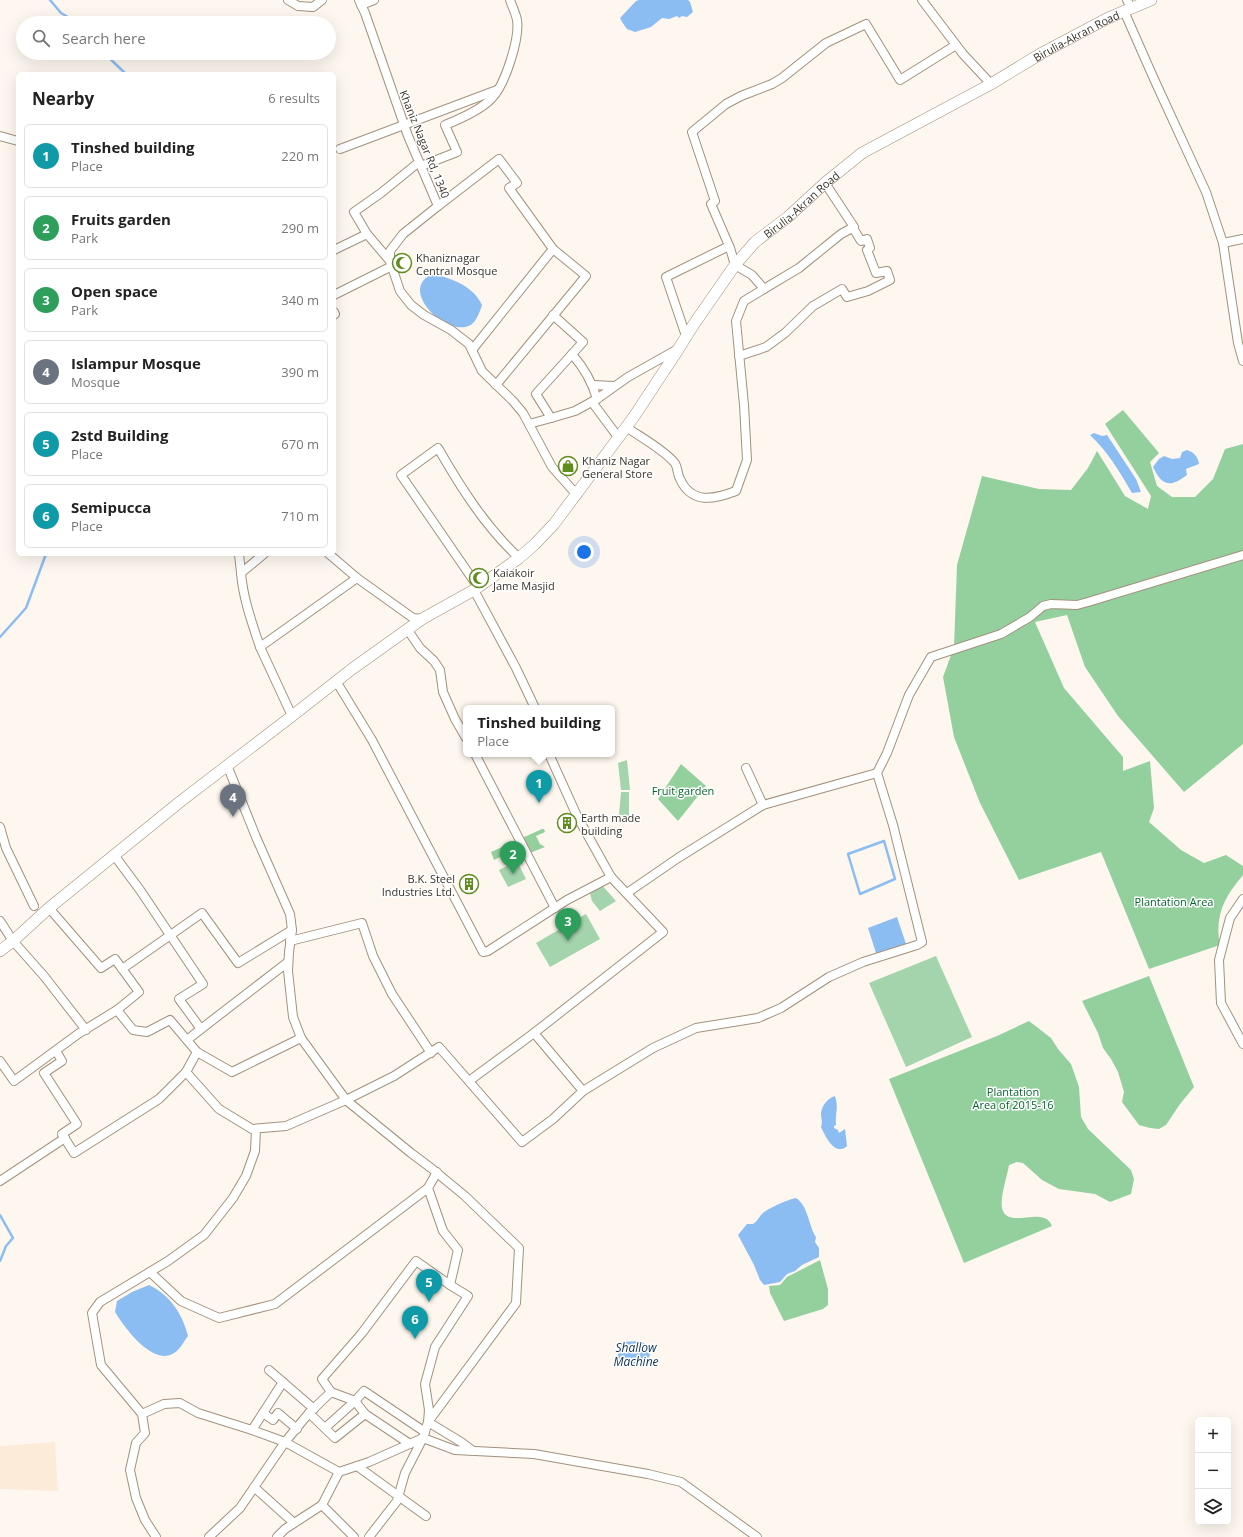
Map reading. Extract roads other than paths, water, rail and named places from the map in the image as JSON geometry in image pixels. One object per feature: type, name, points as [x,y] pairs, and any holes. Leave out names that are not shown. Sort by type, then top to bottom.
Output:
[{"type":"street","points":[[288,0],[298,6],[313,7],[322,0]]},
{"type":"street","points":[[360,3],[374,0]]},
{"type":"street","points":[[510,0],[517,20],[516,42],[505,76],[493,98],[468,116],[445,125],[457,152],[420,164],[354,212],[367,234],[391,264],[400,291],[411,305],[424,315],[451,330],[469,344],[482,371],[518,407],[552,467],[576,495]]},
{"type":"street","points":[[922,0],[956,45],[991,84]]},
{"type":"street","name":"Birulia-Akran Road","points":[[0,951],[49,908],[114,855],[336,681],[422,619],[476,588],[535,544],[554,524],[626,427],[735,265],[754,242],[788,217],[825,183],[862,153],[991,84],[1042,53],[1108,18],[1127,6],[1150,0]]},
{"type":"street","name":"Khaniz Nagar Rd, 1340","points":[[360,3],[405,125],[438,206],[403,234],[390,251],[391,264]]},
{"type":"street","points":[[1127,6],[1154,79],[1206,192],[1223,244],[1238,343],[1243,361]]},
{"type":"street","points":[[764,289],[752,275],[735,265],[729,246],[711,204],[715,201],[692,132],[726,104],[741,96],[772,84],[782,78],[826,43],[866,24],[900,80],[956,45]]},
{"type":"street","points":[[340,150],[497,90]]},
{"type":"street","points":[[0,128],[3,136],[16,139]]},
{"type":"street","points":[[438,206],[499,159],[517,183],[509,188],[553,250],[586,276],[496,385]]},
{"type":"street","points":[[739,356],[766,347],[785,333],[813,306],[842,289],[847,297],[868,291],[890,280],[887,271],[876,273],[867,250],[870,248],[867,239],[861,241],[825,183]]},
{"type":"street","points":[[626,427],[664,453],[675,464],[679,478],[686,489],[700,498],[717,498],[736,491],[747,460],[744,405],[736,321],[744,301],[799,268],[841,234],[853,228]]},
{"type":"street","points":[[336,249],[367,234]]},
{"type":"street","points":[[1223,244],[1243,239]]},
{"type":"street","points":[[686,336],[666,277],[729,246]]},
{"type":"street","points":[[472,350],[553,250]]},
{"type":"street","points":[[336,294],[391,264]]},
{"type":"street","points":[[551,418],[536,394],[584,342],[553,315]]},
{"type":"street","points":[[529,424],[575,411],[595,400],[628,377],[673,353],[680,347]]},
{"type":"street","points":[[572,354],[585,370],[593,385],[595,400],[618,437]]},
{"type":"street","points":[[593,385],[614,386]]},
{"type":"street","points":[[518,558],[503,544],[482,518],[464,492],[438,448],[401,475],[476,588],[534,705]]},
{"type":"street","points":[[186,1072],[219,1109],[252,1129],[256,1129],[286,1126],[346,1100],[394,1076],[439,1047],[522,1142],[553,1119],[583,1091],[653,1048],[696,1028],[758,1018],[781,1008],[829,977],[864,962],[896,953],[922,942],[893,825],[877,774],[887,753],[909,695],[931,657],[1001,634],[1030,618],[1043,606],[1051,604],[1077,605],[1243,555]]},
{"type":"street","points":[[238,556],[242,584],[260,647],[292,716]]},
{"type":"street","points":[[240,573],[261,556]]},
{"type":"street","points":[[331,556],[357,578],[414,618],[422,619]]},
{"type":"street","points":[[260,647],[357,578]]},
{"type":"street","points":[[407,629],[420,648],[434,661],[440,670],[443,692],[463,733]]},
{"type":"street","points":[[336,681],[372,740],[483,952],[488,951],[555,908],[612,877]]},
{"type":"street","points":[[477,757],[555,908]]},
{"type":"street","points":[[469,1081],[534,1033],[663,932],[612,877],[577,816],[550,757]]},
{"type":"street","points":[[227,765],[256,837],[290,914],[292,930],[288,962],[293,1017],[301,1038],[346,1100],[410,1153],[437,1172],[466,1196],[519,1248],[516,1303],[428,1422]]},
{"type":"street","points":[[746,768],[763,805]]},
{"type":"street","points":[[627,893],[678,858],[763,805],[877,774]]},
{"type":"street","points":[[0,827],[6,848],[34,906]]},
{"type":"street","points":[[114,855],[171,935],[203,984],[179,999],[201,1029]]},
{"type":"street","points":[[1243,899],[1230,918],[1219,960],[1221,1003],[1243,1044]]},
{"type":"street","points":[[0,1061],[14,1081],[56,1050],[117,1010],[139,992],[115,959],[101,968],[49,908]]},
{"type":"street","points":[[122,969],[202,912],[238,963],[292,930]]},
{"type":"street","points":[[0,921],[13,941],[44,976],[86,1030]]},
{"type":"street","points":[[290,941],[362,922],[373,956],[392,994],[431,1053]]},
{"type":"street","points":[[186,1040],[288,962]]},
{"type":"street","points":[[117,1010],[133,1030],[147,1032],[170,1020],[197,1052],[232,1072],[301,1038]]},
{"type":"street","points":[[534,1033],[583,1091]]},
{"type":"street","points":[[56,1050],[62,1061],[44,1073],[77,1124],[62,1134],[74,1153],[159,1099],[186,1072],[197,1052]]},
{"type":"street","points":[[156,1537],[145,1520],[136,1498],[130,1470],[136,1443],[145,1433],[142,1414],[125,1391],[101,1365],[92,1313],[100,1302],[168,1261],[204,1235],[233,1198],[246,1176],[255,1151],[256,1129]]},
{"type":"street","points":[[0,1181],[65,1138]]},
{"type":"street","points":[[150,1272],[181,1301],[219,1318],[275,1304],[428,1188],[437,1172]]},
{"type":"street","points":[[428,1188],[443,1231],[458,1250],[450,1285]]},
{"type":"street","points":[[369,1537],[397,1501],[405,1473],[424,1435],[428,1422],[429,1410],[425,1384],[435,1347],[468,1296],[416,1261],[362,1333],[322,1379],[331,1392],[355,1401],[365,1414],[410,1444]]},
{"type":"street","points":[[269,1370],[311,1411],[335,1438],[365,1414]]},
{"type":"street","points":[[252,1430],[282,1382]]},
{"type":"street","points":[[325,1428],[364,1391],[424,1435],[455,1450],[534,1454],[648,1474],[681,1482],[757,1537]]},
{"type":"street","points":[[209,1537],[240,1508],[296,1429],[311,1411],[331,1392]]},
{"type":"street","points":[[142,1414],[164,1404],[180,1403],[198,1413],[286,1442],[339,1472]]},
{"type":"street","points":[[263,1413],[273,1420],[278,1413],[296,1429]]},
{"type":"street","points":[[428,1422],[473,1451]]},
{"type":"street","points":[[277,1537],[285,1529],[322,1505],[339,1472],[410,1444],[424,1435]]},
{"type":"street","points":[[357,1466],[426,1516]]},
{"type":"street","points":[[254,1487],[294,1523]]},
{"type":"street","points":[[322,1505],[354,1537]]},
{"type":"water","points":[[688,0],[693,12],[687,17],[682,16],[679,18],[677,16],[669,19],[662,18],[651,27],[635,32],[627,29],[620,18],[636,1]]},
{"type":"water","points":[[433,274],[462,284],[478,298],[482,305],[477,318],[472,324],[462,327],[451,325],[440,320],[430,311],[423,301],[420,291],[423,281]]},
{"type":"water","points":[[1094,433],[1102,436],[1107,435],[1136,479],[1141,492],[1132,493],[1108,455],[1090,435]]},
{"type":"water","points":[[1187,450],[1195,455],[1199,464],[1186,469],[1187,475],[1176,482],[1167,483],[1163,481],[1153,467],[1159,459],[1164,456],[1172,459],[1180,458],[1182,452]]},
{"type":"water","points":[[897,917],[907,947],[877,956],[868,928]]},
{"type":"water","points":[[835,1096],[837,1107],[836,1125],[834,1128],[838,1130],[839,1133],[845,1129],[847,1146],[843,1149],[838,1149],[831,1144],[821,1127],[821,1113],[823,1107],[828,1100]]},
{"type":"water","points":[[796,1198],[806,1211],[816,1237],[815,1242],[819,1248],[819,1257],[787,1274],[780,1282],[764,1285],[760,1280],[738,1235],[747,1224],[753,1224],[768,1210],[783,1202]]},
{"type":"water","points":[[149,1285],[169,1299],[179,1312],[188,1336],[176,1352],[166,1356],[157,1355],[148,1350],[125,1327],[115,1312],[117,1301],[132,1292]]},
{"type":"water","name":"Shallow Machine","points":[[641,1341],[645,1344],[650,1355],[648,1360],[641,1366],[626,1363],[617,1366],[616,1361],[622,1342]]},
{"type":"waterway","points":[[50,0],[61,13],[66,16]]},
{"type":"waterway","points":[[111,60],[124,72]]},
{"type":"waterway","points":[[0,637],[26,608],[45,556]]},
{"type":"waterway","points":[[884,841],[895,879],[860,894],[848,854],[884,841]]},
{"type":"waterway","points":[[0,1215],[13,1238],[6,1246],[0,1261]]},
{"type":"place","name":"Khaniznagar Central Mosque","points":[[402,263]]},
{"type":"place","name":"Khaniz Nagar General Store","points":[[568,466]]},
{"type":"place","name":"Kaiakoir Jame Masjid","points":[[479,578]]},
{"type":"place","name":"Tinshed building","points":[[539,803]]},
{"type":"place","name":"Islampur Mosque","points":[[233,817]]},
{"type":"place","name":"Earth made building","points":[[567,823]]},
{"type":"place","name":"Fruits garden","points":[[513,874]]},
{"type":"place","name":"B.K. Steel Industries Ltd.","points":[[469,884]]},
{"type":"place","name":"Open space","points":[[568,941]]},
{"type":"place","name":"2std Building","points":[[429,1302]]},
{"type":"place","name":"Semipucca","points":[[415,1339]]},
{"type":"park label","name":"Fruit garden","points":[[683,790]]},
{"type":"park label","name":"Plantation Area","points":[[1174,901]]},
{"type":"park label","name":"Plantation Area of 2015-16","points":[[1013,1097]]}]
